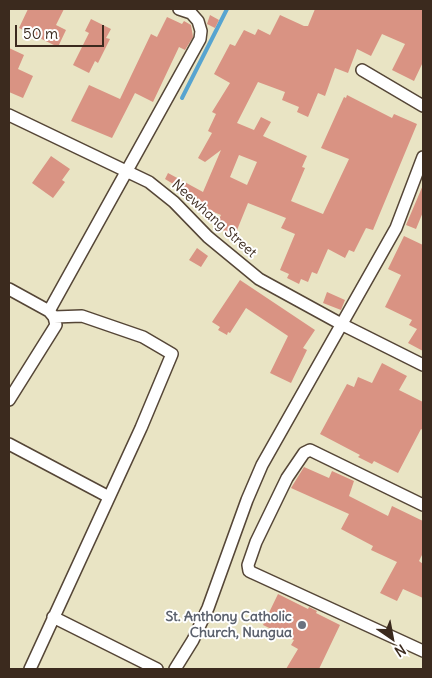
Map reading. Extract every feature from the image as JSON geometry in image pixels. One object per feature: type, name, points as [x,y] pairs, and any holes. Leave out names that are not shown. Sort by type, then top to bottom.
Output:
[{"type":"street","points":[[9,400],[54,331],[56,325],[52,314],[200,39],[198,20],[191,13],[179,9]]},
{"type":"street","points":[[362,70],[423,106]]},
{"type":"street","name":"Neewhang Street","points":[[9,115],[149,182],[174,202],[208,238],[259,279],[343,325],[423,365]]},
{"type":"street","points":[[175,669],[193,640],[208,608],[247,500],[262,465],[343,325],[396,228],[423,157]]},
{"type":"street","points":[[9,290],[52,314],[82,316],[144,337],[172,354],[141,428],[30,669]]},
{"type":"street","points":[[9,444],[109,498]]},
{"type":"street","points":[[423,505],[310,450],[304,453],[286,478],[256,542],[248,566],[249,571],[253,573],[423,651]]},
{"type":"street","points":[[53,617],[157,669]]},
{"type":"building","points":[[28,9],[64,9],[56,25],[66,30],[58,47],[19,28]]},
{"type":"building","points":[[315,9],[423,9],[423,62],[414,81],[392,70],[405,44],[382,34],[371,56],[357,49],[348,73],[335,68],[325,96],[318,93],[308,117],[297,112],[299,107],[282,100],[285,92],[258,82],[237,123],[254,130],[261,117],[271,122],[263,136],[307,156],[302,167],[305,168],[291,201],[323,214],[349,159],[321,148],[344,97],[346,98],[347,95],[392,118],[394,114],[417,124],[373,230],[366,228],[354,252],[349,250],[345,258],[328,249],[317,274],[312,272],[308,282],[301,279],[299,284],[287,278],[289,274],[280,270],[295,234],[281,228],[286,218],[248,203],[235,235],[215,227],[221,215],[199,206],[201,201],[165,179],[168,173],[203,192],[221,150],[205,162],[198,158],[212,133],[208,131],[216,114],[212,112],[230,83],[214,74],[230,44],[235,46],[244,30],[255,35],[258,29],[270,35],[280,15],[308,26]],"holes":[[[239,155],[257,162],[247,185],[230,177]]]},
{"type":"building","points":[[210,15],[219,20],[215,28],[207,24]]},
{"type":"building","points":[[167,17],[182,24],[184,21],[191,25],[193,37],[185,50],[179,47],[153,102],[135,93],[112,138],[71,121],[89,85],[120,99],[151,34],[157,37]]},
{"type":"building","points":[[91,19],[111,29],[106,38],[110,39],[98,63],[95,61],[89,73],[73,65],[89,33],[85,31]]},
{"type":"building","points":[[9,48],[24,55],[18,69],[33,76],[23,98],[9,92]]},
{"type":"building","points":[[51,156],[70,169],[62,180],[65,182],[53,198],[32,183]]},
{"type":"building","points":[[423,185],[423,212],[416,229],[406,225]]},
{"type":"building","points":[[404,236],[423,245],[423,351],[408,343],[417,329],[409,325],[412,320],[385,307],[401,275],[388,269]]},
{"type":"building","points":[[197,248],[208,256],[201,267],[189,260]]},
{"type":"building","points":[[240,280],[315,330],[303,348],[307,350],[291,383],[270,373],[288,336],[246,308],[227,335],[218,330],[220,327],[212,322]]},
{"type":"building","points":[[327,292],[345,300],[341,310],[323,303]]},
{"type":"building","points":[[382,363],[407,376],[399,390],[423,402],[423,430],[421,429],[398,473],[374,461],[372,464],[358,457],[360,455],[320,434],[347,384],[354,387],[358,377],[372,383]]},
{"type":"building","points":[[304,467],[329,478],[332,471],[354,481],[349,496],[388,516],[392,506],[423,521],[423,553],[419,561],[423,564],[423,598],[403,589],[397,601],[380,593],[397,562],[371,550],[373,546],[341,529],[349,514],[291,488]]},
{"type":"building","name":"St. Anthony Catholic Church, Nungua","points":[[278,594],[308,609],[309,607],[317,611],[316,613],[340,625],[319,669],[286,669],[298,649],[291,645],[294,640],[263,625]]},
{"type":"waterway","points":[[182,98],[227,9]]},
{"type":"place","name":"St. Anthony Catholic Church, Nungua","points":[[302,625]]}]
